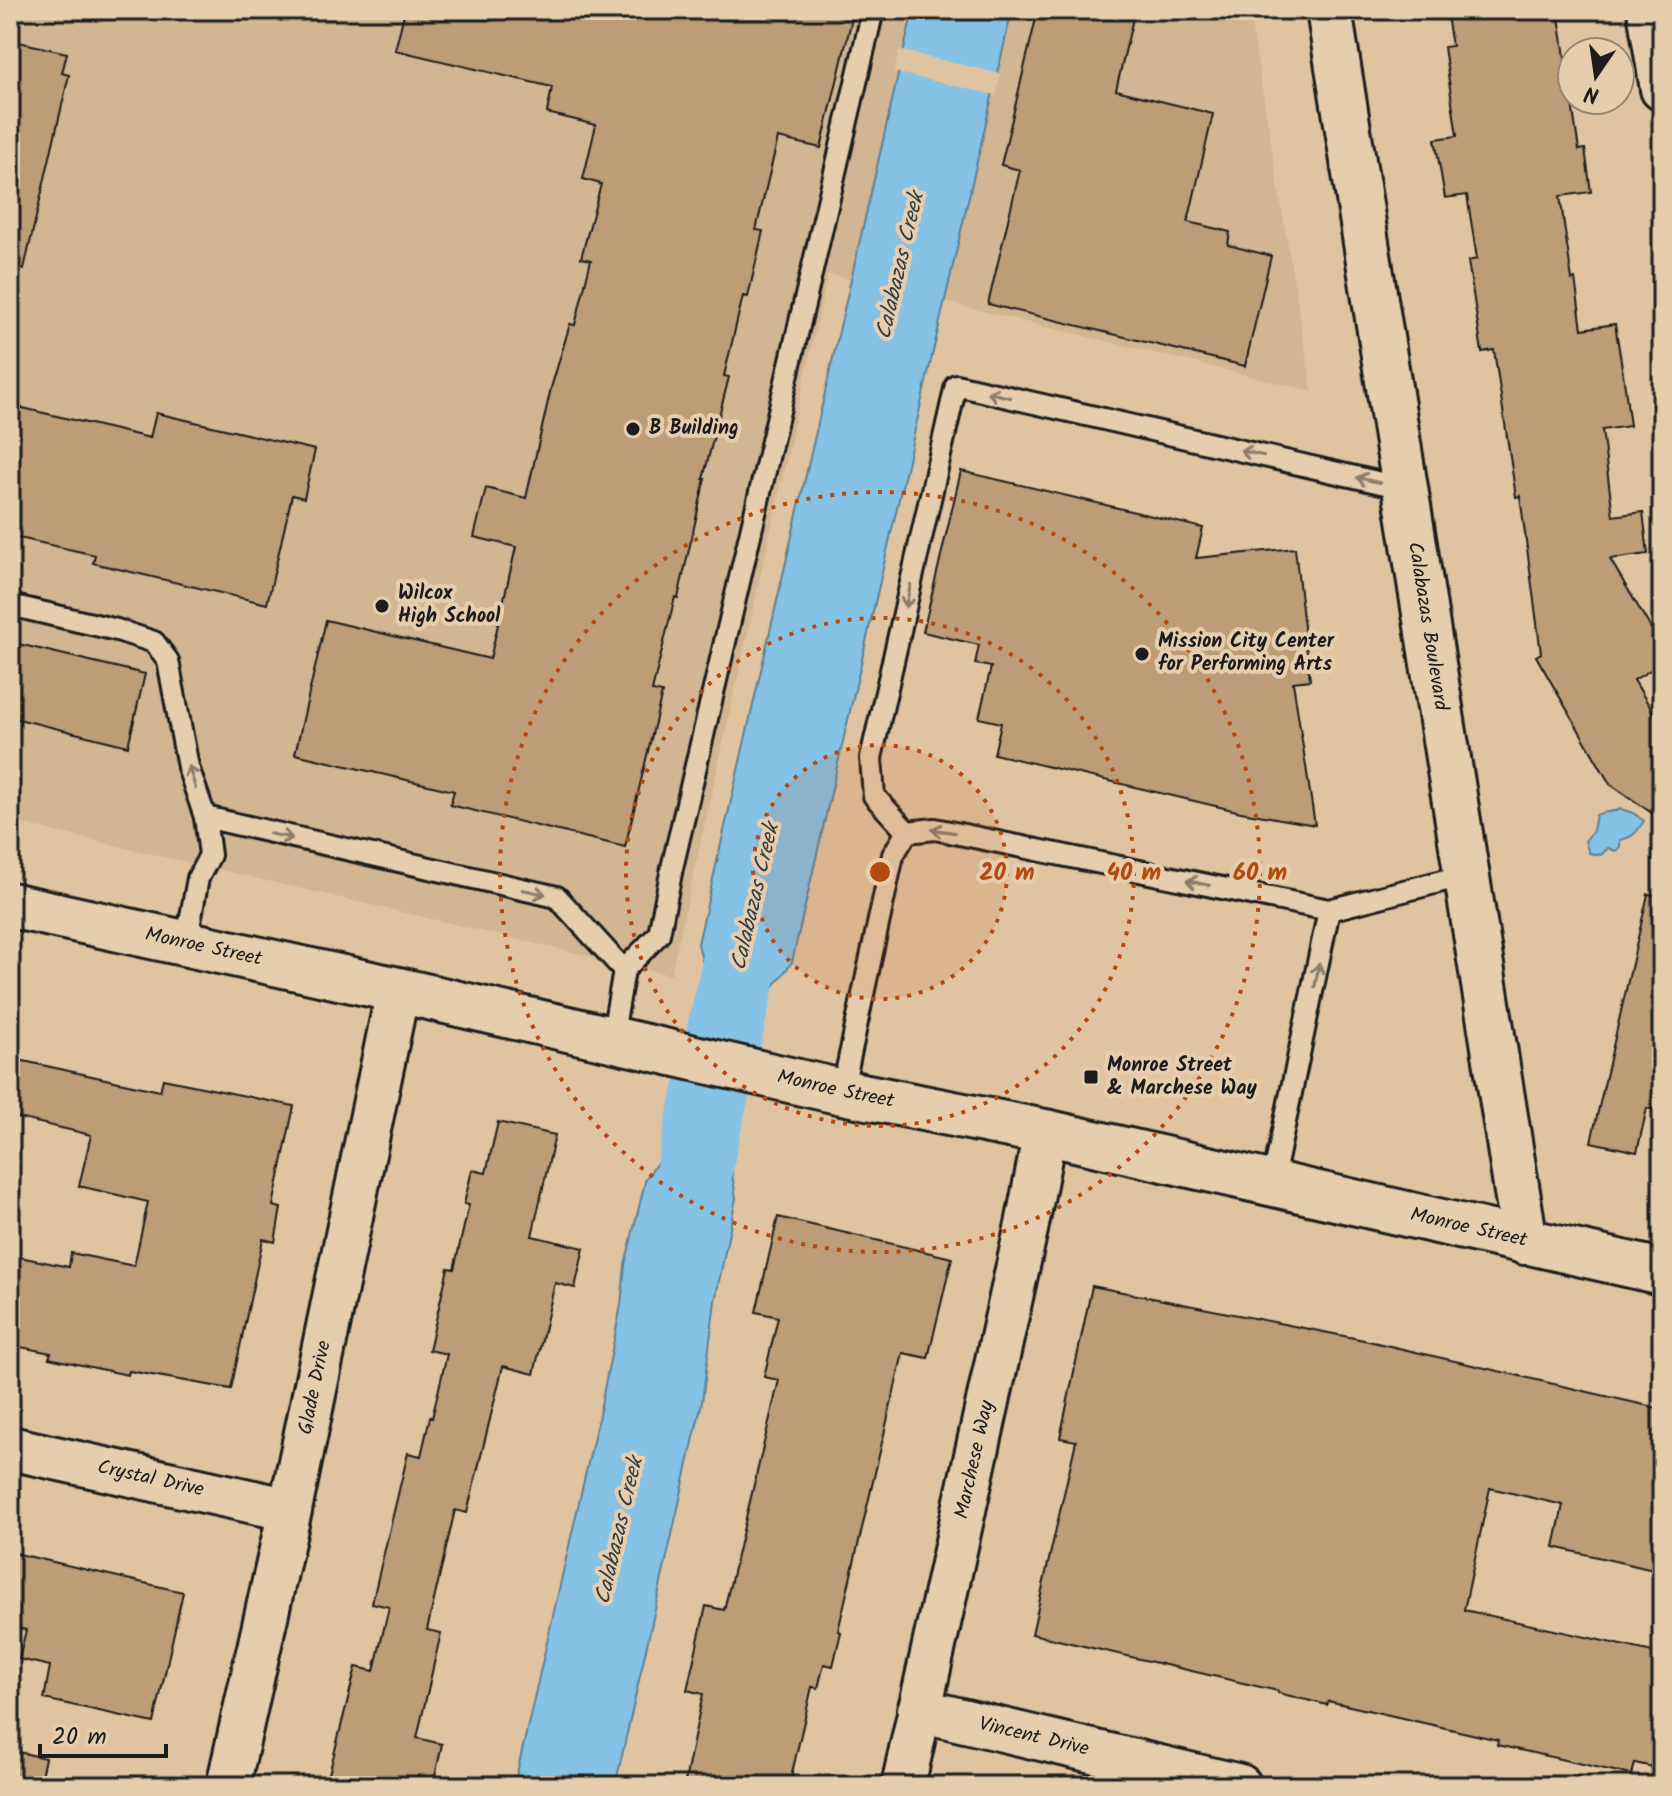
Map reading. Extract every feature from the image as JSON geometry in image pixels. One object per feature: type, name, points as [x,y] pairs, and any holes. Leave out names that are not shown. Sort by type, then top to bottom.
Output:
[{"type":"main road","name":"Calabazas Boulevard","points":[[1329,10],[1525,1242]]},
{"type":"main road","name":"Monroe Street","points":[[10,905],[842,1092],[1045,1132],[1662,1272]]},
{"type":"street","points":[[1649,10],[1662,89]]},
{"type":"street","name":"Glade Drive","points":[[228,1786],[290,1510],[398,990]]},
{"type":"street","name":"Marchese Way","points":[[903,1786],[1045,1132]]},
{"type":"street","name":"Crystal Drive","points":[[10,1448],[290,1510]]},
{"type":"street","name":"Vincent Drive","points":[[919,1710],[1240,1786]]},
{"type":"lane","points":[[612,1039],[624,970],[659,934],[873,10]]},
{"type":"lane","points":[[907,832],[874,796],[871,758],[956,385],[1407,489]]},
{"type":"lane","points":[[10,605],[117,630],[154,642],[168,661],[188,767],[205,817],[210,855],[198,878],[186,944]]},
{"type":"lane","points":[[205,817],[557,897],[624,970]]},
{"type":"lane","points":[[907,832],[935,829],[1329,910],[1466,875]]},
{"type":"lane","points":[[842,1092],[893,855],[907,832]]},
{"type":"lane","points":[[1272,1184],[1329,910]]},
{"type":"shaded area","name":"Wilcox High School","points":[[10,10],[1249,10],[1312,391],[828,274],[671,975],[10,821]]},
{"type":"water","points":[[913,10],[1012,10],[792,962],[768,994],[707,980],[698,944]]},
{"type":"water","points":[[1621,809],[1644,821],[1639,829],[1632,836],[1620,840],[1616,851],[1608,848],[1601,855],[1589,853],[1585,841],[1593,831],[1596,815]]},
{"type":"water","points":[[672,1143],[729,1156],[736,1198],[715,1301],[702,1402],[615,1786],[514,1786],[599,1415],[621,1305],[625,1265],[646,1178]]},
{"type":"pier","points":[[899,50],[1001,74],[996,95],[894,72]]},
{"type":"building","name":"B Building","points":[[405,10],[854,10],[821,148],[778,138],[756,230],[763,231],[748,297],[743,296],[724,376],[729,377],[678,598],[675,597],[652,691],[662,693],[625,847],[450,805],[454,791],[295,754],[326,620],[490,659],[516,547],[474,537],[486,488],[526,498],[551,388],[570,324],[575,325],[591,260],[581,258],[601,184],[583,179],[596,125],[547,113],[552,87],[395,50]]},
{"type":"building","points":[[1038,10],[1135,10],[1116,90],[1213,114],[1188,222],[1230,232],[1228,245],[1271,256],[1245,366],[988,304],[1020,170],[1001,165]]},
{"type":"building","points":[[1446,10],[1558,10],[1562,36],[1556,36],[1556,116],[1574,116],[1579,150],[1585,149],[1591,192],[1560,196],[1572,280],[1575,279],[1582,329],[1615,324],[1630,426],[1602,430],[1613,516],[1643,512],[1648,554],[1610,559],[1662,647],[1662,663],[1634,680],[1662,727],[1662,820],[1610,784],[1536,656],[1541,653],[1520,496],[1516,497],[1494,350],[1482,352],[1468,261],[1477,259],[1467,195],[1445,198],[1435,139],[1457,136],[1444,47],[1452,46]]},
{"type":"building","points":[[10,40],[67,53],[62,73],[69,75],[24,269],[10,267]]},
{"type":"building","points":[[10,405],[150,438],[156,413],[315,450],[304,498],[292,495],[267,604],[93,563],[95,555],[10,536]]},
{"type":"building","name":"Mission City Center for Performing Arts","points":[[961,471],[1203,528],[1196,558],[1295,548],[1310,680],[1293,682],[1315,825],[1241,812],[994,754],[1001,723],[979,718],[991,667],[975,664],[979,645],[923,632]]},
{"type":"building","points":[[10,642],[145,674],[128,746],[10,717]]},
{"type":"building","points":[[1648,894],[1662,896],[1662,1112],[1647,1108],[1637,1152],[1591,1142]]},
{"type":"building","points":[[10,1058],[160,1091],[163,1079],[294,1106],[273,1206],[281,1208],[275,1242],[263,1239],[231,1389],[129,1371],[128,1375],[49,1358],[51,1353],[10,1345],[10,1255],[69,1267],[71,1253],[134,1266],[148,1202],[79,1186],[91,1135],[10,1116]]},
{"type":"building","points":[[498,1122],[555,1135],[532,1236],[584,1248],[575,1288],[555,1283],[534,1374],[503,1366],[467,1513],[455,1510],[427,1630],[441,1633],[417,1738],[442,1744],[433,1786],[326,1786],[356,1667],[374,1671],[389,1607],[372,1603],[408,1453],[421,1456],[447,1354],[429,1350],[448,1268],[454,1269],[469,1205],[464,1204],[472,1170],[486,1173]]},
{"type":"building","points":[[778,1217],[952,1258],[928,1358],[903,1353],[838,1631],[841,1632],[833,1666],[824,1664],[818,1688],[812,1687],[789,1786],[684,1786],[703,1694],[687,1690],[706,1606],[724,1610],[779,1380],[764,1377],[778,1317],[756,1312]]},
{"type":"building","points":[[1092,1286],[1364,1340],[1662,1409],[1662,1572],[1554,1547],[1563,1505],[1490,1488],[1464,1610],[1662,1654],[1662,1769],[1635,1763],[1632,1775],[1497,1745],[1498,1740],[1328,1701],[1327,1705],[1032,1634],[1076,1441],[1060,1438]]},
{"type":"building","points":[[10,1552],[183,1592],[154,1723],[44,1699],[50,1666],[19,1659],[26,1630],[10,1626]]},
{"type":"building","points":[[10,1750],[45,1758],[39,1786],[10,1786]]},
{"type":"waterway","name":"Calabazas Creek","points":[[678,1253],[758,885]]},
{"type":"place","name":"B Building","points":[[633,429]]},
{"type":"place","name":"Wilcox High School","points":[[382,606]]},
{"type":"place","name":"Mission City Center for Performing Arts","points":[[1142,654]]},
{"type":"place","name":"Monroe Street & Marchese Way","points":[[1091,1077]]}]
